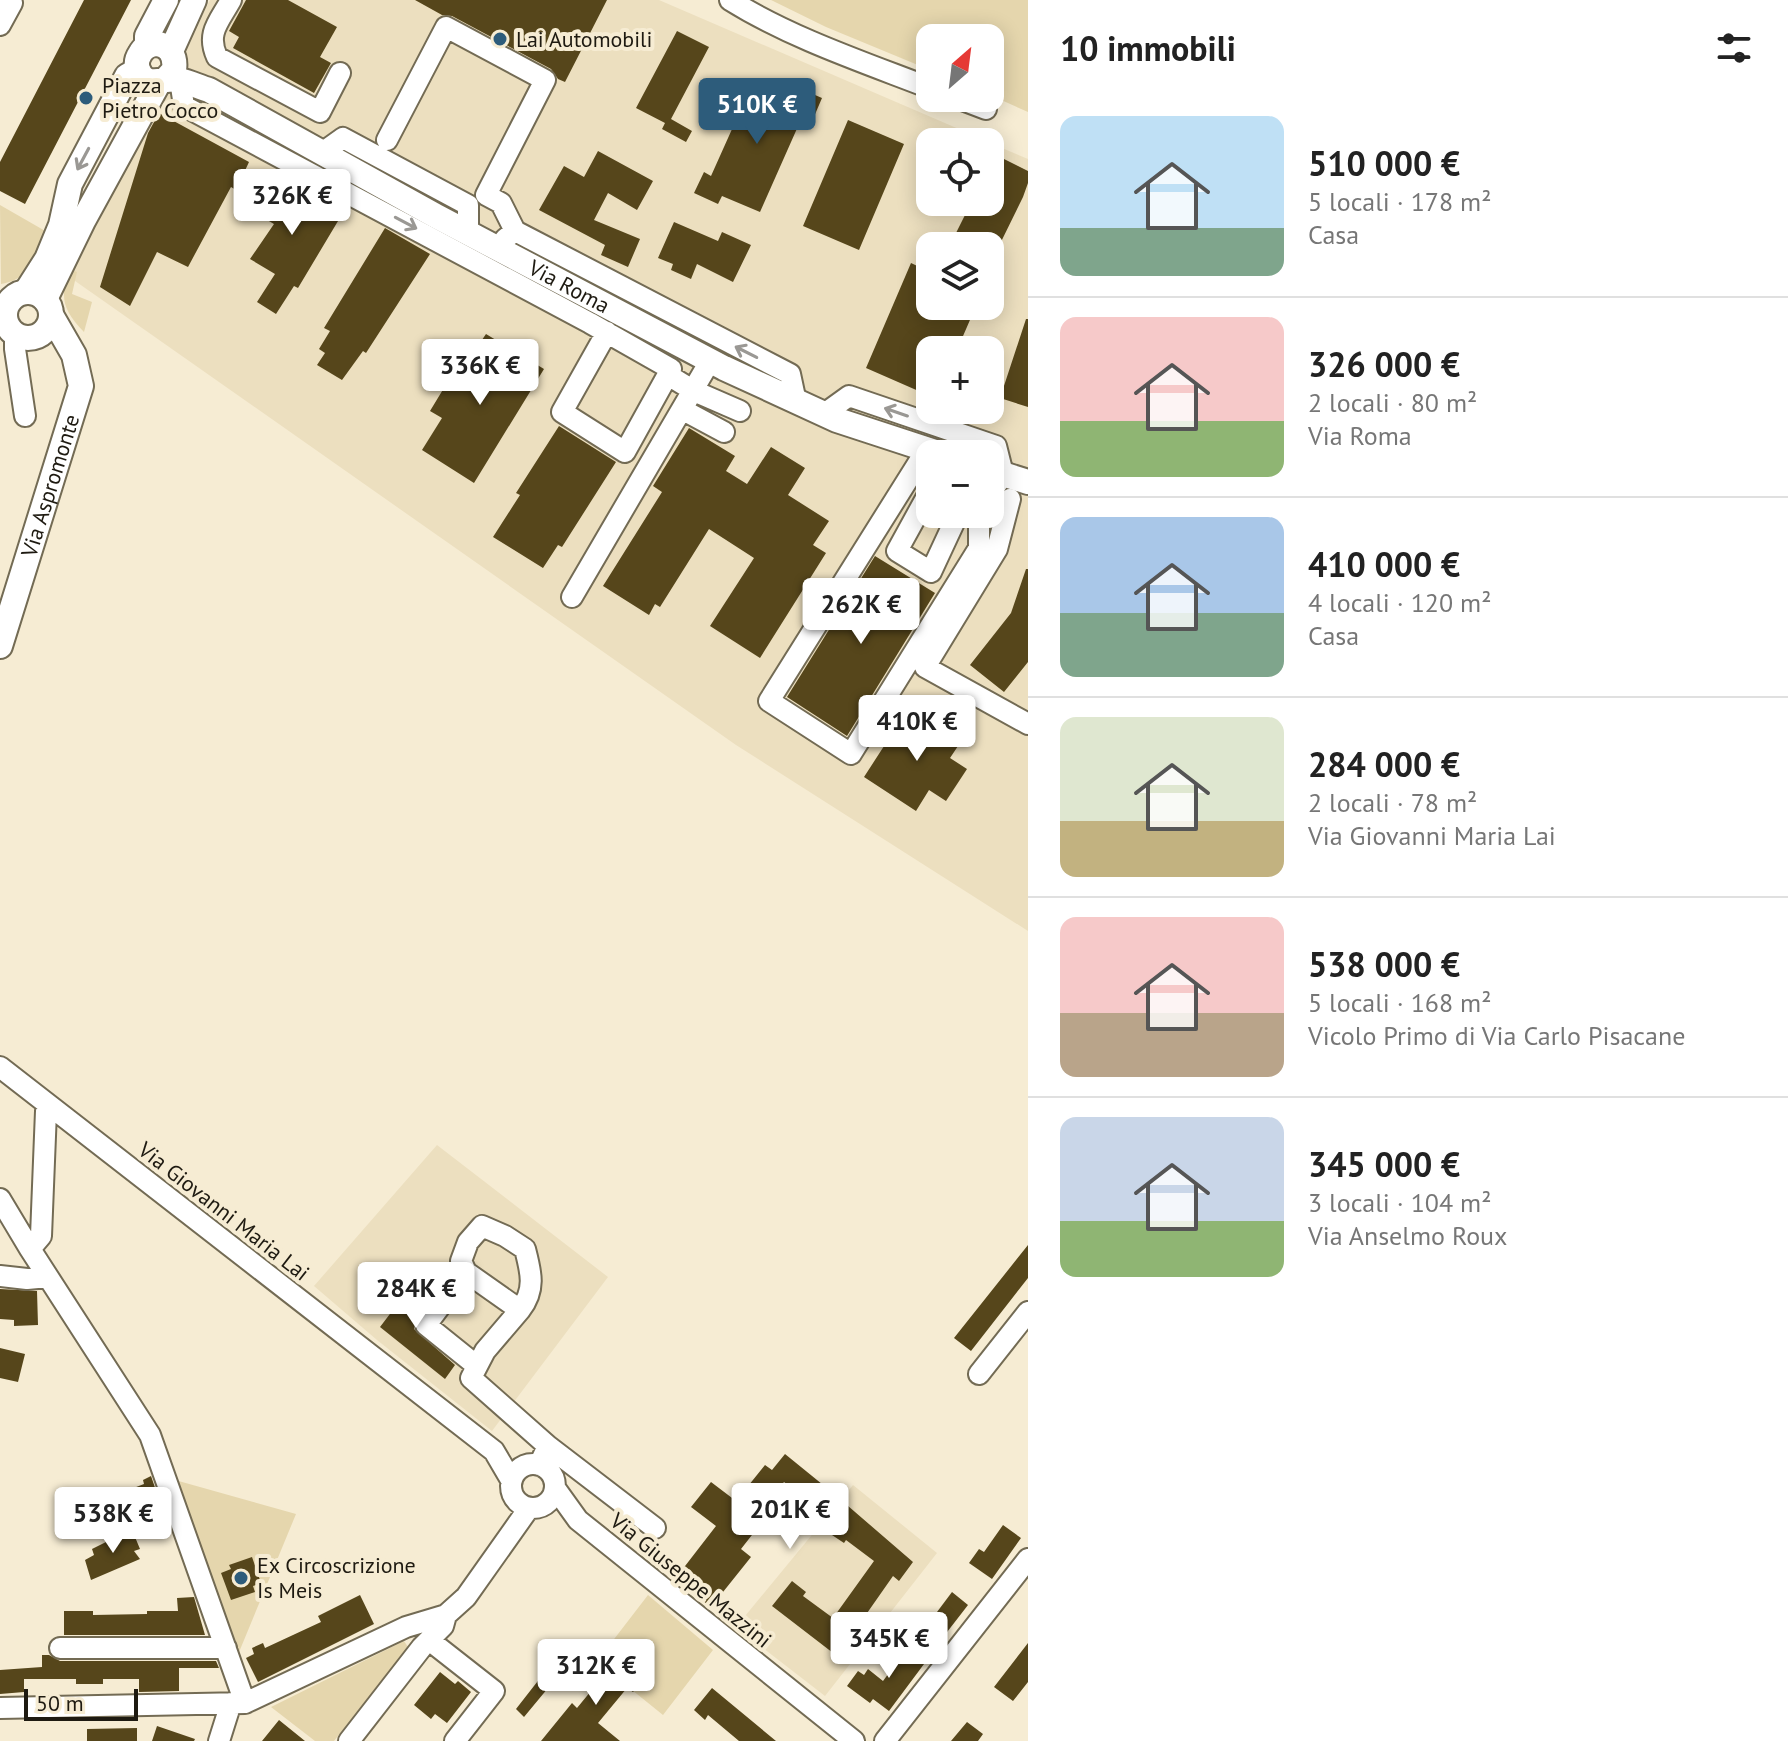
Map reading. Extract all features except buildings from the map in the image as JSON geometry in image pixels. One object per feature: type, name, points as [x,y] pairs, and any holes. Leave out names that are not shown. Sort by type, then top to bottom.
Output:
[{"type":"main road","points":[[162,67],[147,36],[166,0]]},
{"type":"main road","points":[[77,369],[65,355],[16,329],[6,308],[28,298],[89,210],[194,0]]},
{"type":"main road","name":"Via Roma","points":[[162,67],[185,64],[209,90],[313,148],[370,188],[454,233],[495,247],[523,274],[600,319],[710,361],[916,453]]},
{"type":"main road","points":[[28,298],[61,225],[70,184],[127,76],[162,67]]},
{"type":"main road","points":[[65,199],[79,211],[89,210]]},
{"type":"main road","points":[[16,329],[46,329],[28,298]]},
{"type":"main road","name":"Via Aspromonte","points":[[0,646],[81,386],[68,343],[28,298]]},
{"type":"street","points":[[0,25],[12,3],[7,0]]},
{"type":"street","points":[[231,0],[212,35],[211,44],[217,57],[320,112]]},
{"type":"street","points":[[730,0],[753,14],[916,83]]},
{"type":"street","points":[[162,67],[184,106],[262,148],[370,188],[383,148],[446,27],[545,80],[486,195],[501,203],[515,231],[790,374],[796,402]]},
{"type":"street","points":[[340,73],[320,112],[313,148],[343,138],[383,148],[468,205],[454,233],[523,274]]},
{"type":"street","points":[[262,148],[274,126]]},
{"type":"street","points":[[495,247],[515,231]]},
{"type":"street","points":[[600,319],[671,369],[625,452],[562,412],[600,319]]},
{"type":"street","points":[[16,329],[17,366],[25,416]]},
{"type":"street","points":[[572,597],[710,361]]},
{"type":"street","points":[[668,375],[694,391],[740,411]]},
{"type":"street","points":[[824,414],[849,396],[978,440]]},
{"type":"street","points":[[683,410],[724,432]]},
{"type":"street","points":[[916,479],[769,701],[851,754],[979,548],[979,528]]},
{"type":"street","points":[[916,516],[897,551],[931,572],[951,528]]},
{"type":"street","points":[[999,528],[997,549],[925,667],[1028,724]]},
{"type":"street","name":"Via Giovanni Maria Lai","points":[[0,1067],[494,1451],[511,1480],[511,1493],[536,1501]]},
{"type":"street","points":[[30,1249],[41,1236],[46,1111],[50,1107]]},
{"type":"street","points":[[0,1199],[150,1435],[226,1648],[238,1703],[219,1741]]},
{"type":"street","points":[[0,1708],[238,1703],[406,1627],[446,1615],[466,1597],[553,1476],[471,1378],[485,1351],[520,1310],[533,1280],[525,1249],[482,1226],[468,1242],[461,1261],[466,1272],[520,1310]]},
{"type":"street","points":[[466,1272],[426,1325],[477,1366]]},
{"type":"street","points":[[0,1276],[27,1279],[48,1277]]},
{"type":"street","points":[[979,1374],[1028,1312]]},
{"type":"street","name":"Via Giovanni Maria Lai","points":[[494,1451],[538,1458]]},
{"type":"street","points":[[511,1480],[517,1470],[538,1458]]},
{"type":"street","points":[[538,1458],[655,1528]]},
{"type":"street","name":"Via Giuseppe Mazzini","points":[[536,1501],[574,1516],[854,1741]]},
{"type":"street","points":[[885,1741],[1028,1559]]},
{"type":"street","points":[[349,1741],[425,1643],[443,1626],[446,1615]]},
{"type":"street","points":[[406,1627],[494,1691],[455,1741]]},
{"type":"street","points":[[60,1648],[226,1648]]},
{"type":"shaded area","points":[[210,0],[659,0],[956,128],[916,128],[916,216],[1004,216],[1004,149],[1028,159],[1028,931],[736,745],[68,276]]},
{"type":"shaded area","points":[[771,0],[1028,0],[1028,112],[1004,101],[1004,24],[916,24],[916,64],[826,27]]},
{"type":"shaded area","points":[[0,205],[47,232],[36,259],[26,272],[1,284]]},
{"type":"shaded area","points":[[69,269],[77,272],[72,294],[92,302],[84,332],[71,317],[65,303],[64,288]]},
{"type":"shaded area","points":[[437,1145],[608,1277],[492,1431],[314,1286]]},
{"type":"shaded area","points":[[175,1480],[296,1514],[237,1657]]},
{"type":"shaded area","points":[[853,1485],[937,1553],[825,1696],[736,1627]]},
{"type":"shaded area","points":[[648,1595],[713,1650],[663,1715],[632,1690],[644,1675],[608,1647]]},
{"type":"shaded area","points":[[404,1641],[408,1647],[334,1741],[315,1741],[271,1707]]},
{"type":"place","name":"Lai Automobili","points":[[500,39]]},
{"type":"place","name":"Piazza Pietro Cocco","points":[[86,98]]},
{"type":"place","name":"Ex Circoscrizione Is Meis","points":[[241,1578]]}]
